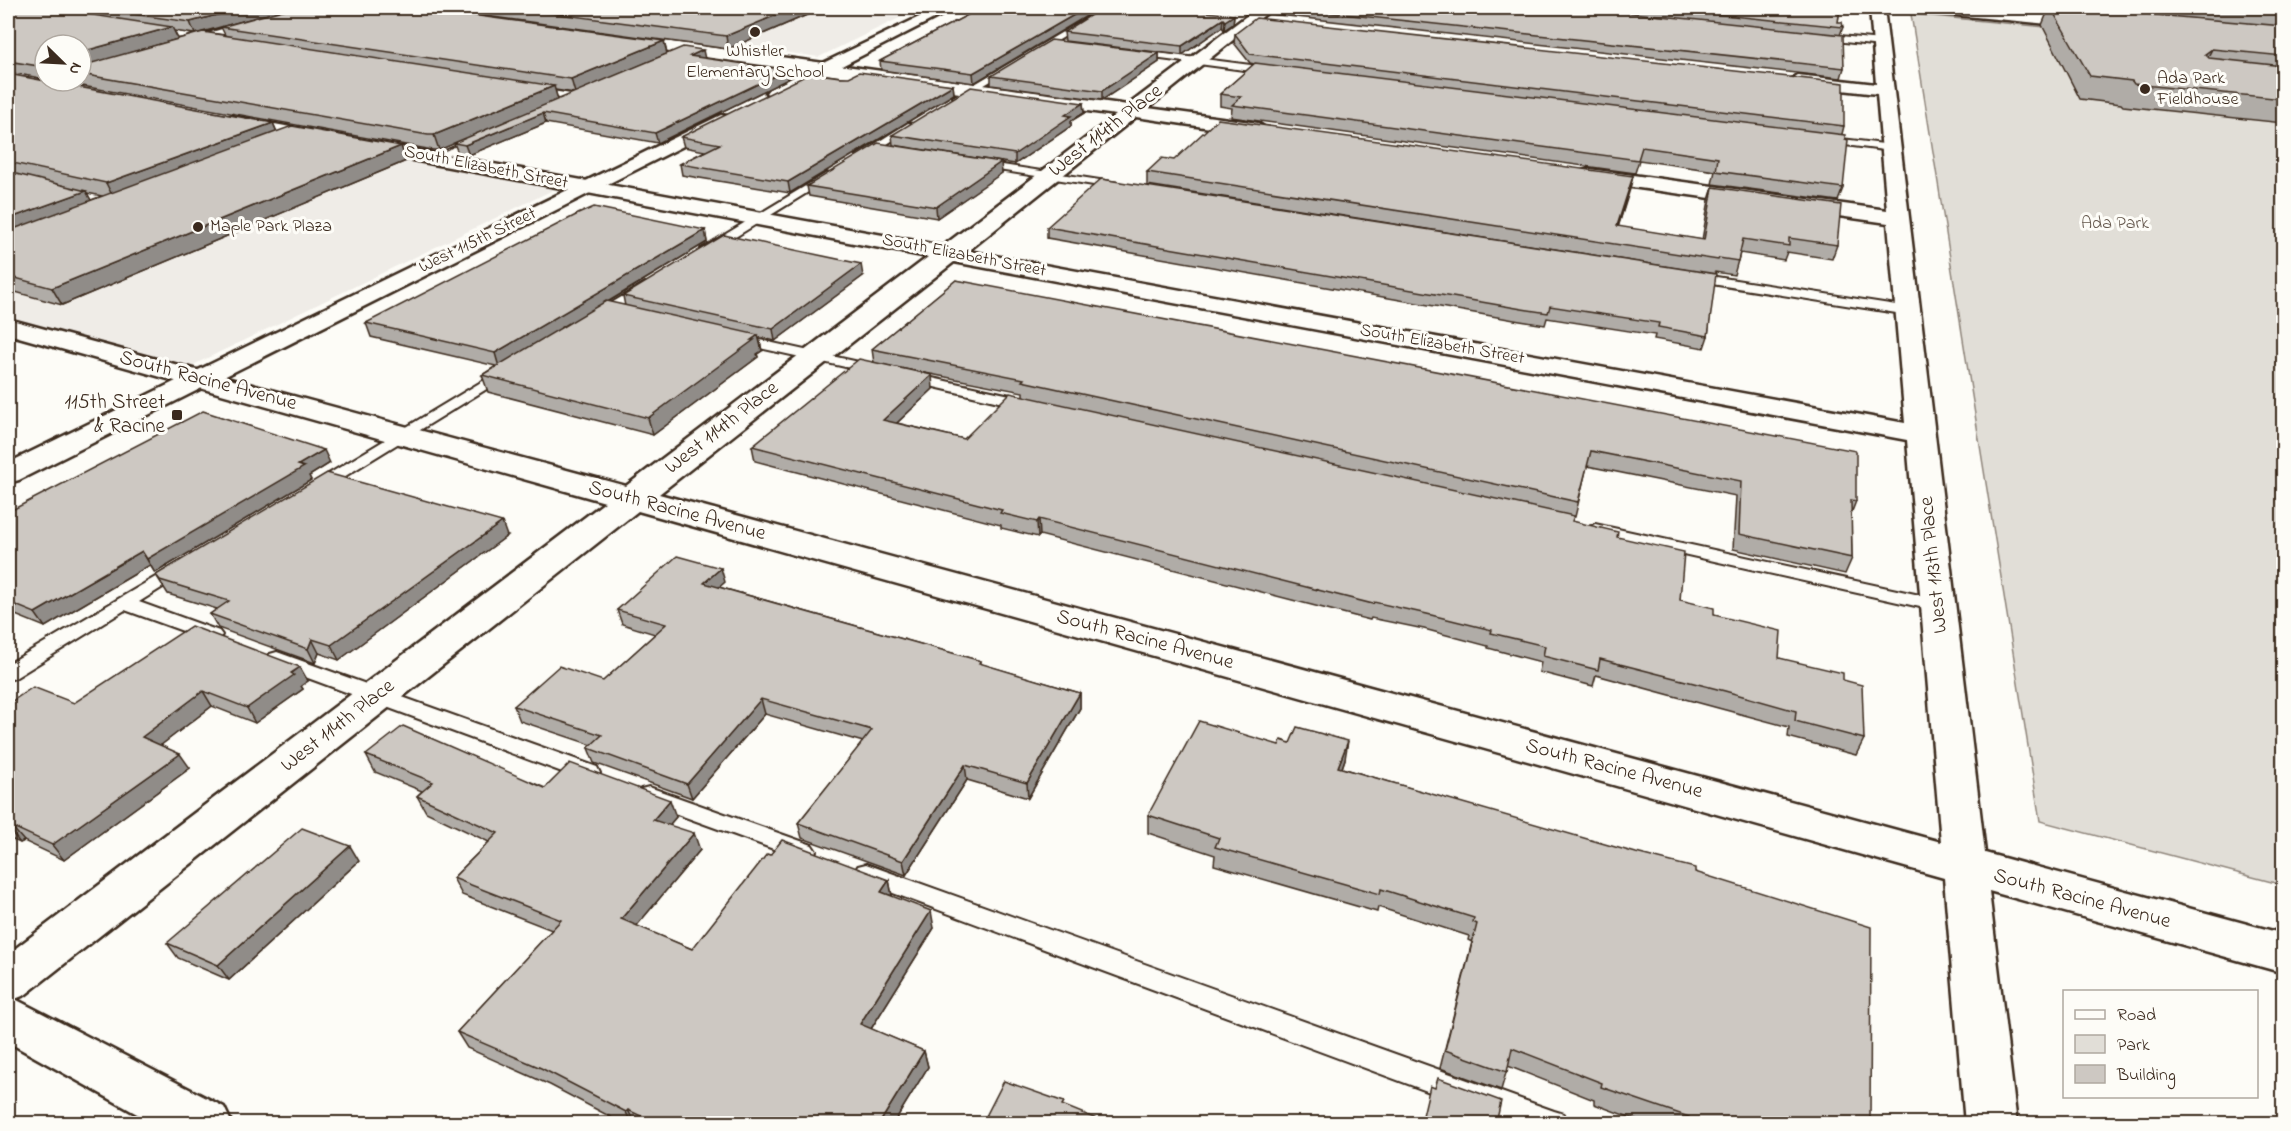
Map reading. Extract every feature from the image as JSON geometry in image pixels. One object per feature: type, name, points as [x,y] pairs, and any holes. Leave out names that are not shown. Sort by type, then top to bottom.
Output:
[{"type":"street","points":[[158,51],[311,8]]},
{"type":"street","points":[[757,102],[948,8]]},
{"type":"street","name":"West 113th Place","points":[[1877,8],[1991,1124]]},
{"type":"street","points":[[1924,8],[2041,13],[2101,24]]},
{"type":"street","name":"West 114th Place","points":[[8,981],[1257,16]]},
{"type":"street","points":[[599,37],[1282,133]]},
{"type":"street","points":[[1784,78],[1886,90]]},
{"type":"street","points":[[8,79],[33,82]]},
{"type":"street","points":[[8,95],[33,88]]},
{"type":"street","name":"West 115th Street","points":[[8,474],[736,112]]},
{"type":"street","name":"South Elizabeth Street","points":[[212,117],[1921,434]]},
{"type":"street","points":[[1564,172],[1899,218]]},
{"type":"street","name":"South Racine Avenue","points":[[13,331],[199,379],[2283,954]]},
{"type":"street","points":[[8,1018],[206,1124]]},
{"type":"lane","points":[[946,104],[1108,8]]},
{"type":"lane","points":[[138,28],[224,42]]},
{"type":"lane","points":[[1805,35],[1881,43]]},
{"type":"lane","points":[[1049,43],[1072,45]]},
{"type":"lane","points":[[672,57],[690,50]]},
{"type":"lane","points":[[1128,52],[1286,72]]},
{"type":"lane","points":[[518,89],[577,98]]},
{"type":"lane","points":[[556,107],[587,94]]},
{"type":"lane","points":[[695,256],[926,117]]},
{"type":"lane","points":[[277,144],[304,134]]},
{"type":"lane","points":[[434,158],[483,138]]},
{"type":"lane","points":[[1808,138],[1892,148]]},
{"type":"lane","points":[[874,147],[897,151]]},
{"type":"lane","points":[[964,162],[1132,188]]},
{"type":"lane","points":[[1673,274],[1909,311]]},
{"type":"lane","points":[[586,322],[655,280]]},
{"type":"lane","points":[[606,310],[629,315]]},
{"type":"lane","points":[[722,336],[1044,407]]},
{"type":"lane","points":[[304,494],[516,365]]},
{"type":"lane","points":[[1581,526],[1938,605]]},
{"type":"lane","points":[[8,673],[194,560]]},
{"type":"lane","points":[[123,603],[233,642]]},
{"type":"lane","points":[[255,651],[610,780]]},
{"type":"lane","points":[[633,788],[824,858]]},
{"type":"lane","points":[[846,866],[1554,1124]]},
{"type":"shaded area","name":"Whistler Elementary School","points":[[464,8],[920,8],[819,57]]},
{"type":"shaded area","name":"Maple Park Plaza","points":[[301,138],[559,187],[189,367],[8,318],[8,247]]},
{"type":"green space","name":"Ada Park","points":[[1911,14],[2171,39],[2283,86],[2283,885],[2040,821]]},
{"type":"building","points":[[8,8],[47,8],[172,27],[93,49],[93,33],[33,33],[33,65],[8,61]]},
{"type":"building","points":[[89,8],[243,8],[190,22]]},
{"type":"building","points":[[290,8],[420,8],[664,41],[571,79],[221,27]]},
{"type":"building","points":[[512,8],[793,8],[726,36]]},
{"type":"building","points":[[981,8],[1086,8],[973,73],[880,61]]},
{"type":"building","points":[[1102,8],[1170,8],[1234,15],[1225,21],[1223,19],[1182,46],[1064,32]]},
{"type":"building","points":[[1286,8],[1585,8],[1843,35],[1844,68]]},
{"type":"building","points":[[1653,8],[1840,8],[1838,22],[1842,22],[1843,27]]},
{"type":"building","points":[[2051,8],[2075,8],[2283,26],[2283,56],[2212,49],[2205,54],[2209,58],[2283,66],[2283,99],[2134,84],[2132,81],[2090,76]]},
{"type":"building","points":[[2221,8],[2283,8],[2283,13]]},
{"type":"building","points":[[1256,18],[1844,83],[1844,126],[1250,54],[1235,34]]},
{"type":"building","points":[[203,32],[554,86],[434,135],[428,135],[93,76],[93,63]]},
{"type":"building","points":[[1051,40],[1159,53],[1102,91],[991,76]]},
{"type":"building","points":[[683,47],[703,50],[690,56],[787,70],[655,133],[543,113],[465,145],[454,143]]},
{"type":"building","points":[[1255,63],[1845,135],[1845,139],[1848,140],[1843,188],[1716,171],[1718,158],[1642,147],[1638,160],[1232,105],[1241,97],[1220,94]]},
{"type":"building","points":[[859,72],[953,85],[788,182],[680,164],[720,144],[681,137],[811,73],[849,77]]},
{"type":"building","points":[[8,74],[33,79],[33,93],[93,93],[93,90],[273,123],[106,183],[8,162]]},
{"type":"building","points":[[971,87],[1083,103],[1065,115],[1071,116],[1015,154],[892,135]]},
{"type":"building","points":[[1218,119],[1633,176],[1617,226],[1704,240],[1713,187],[1841,205],[1837,245],[1789,238],[1789,246],[1743,239],[1738,261],[1719,258],[1718,260],[1147,172],[1162,158],[1174,160]]},
{"type":"building","points":[[292,126],[401,146],[52,288],[8,276],[8,231]]},
{"type":"building","points":[[878,143],[1001,162],[936,207],[807,186]]},
{"type":"building","points":[[8,172],[86,191],[8,219]]},
{"type":"building","points":[[1101,179],[1716,274],[1708,336],[1658,327],[1659,323],[1550,306],[1548,313],[1522,309],[1047,227]]},
{"type":"building","points":[[594,207],[705,230],[495,353],[366,323],[578,214]]},
{"type":"building","points":[[724,235],[861,264],[773,329],[623,296]]},
{"type":"building","points":[[956,280],[1856,451],[1856,501],[1851,500],[1852,558],[1739,534],[1741,481],[1591,451],[1578,502],[1022,381],[1024,379],[872,349]]},
{"type":"building","points":[[606,301],[758,335],[648,418],[482,375]]},
{"type":"building","points":[[859,359],[932,375],[883,420],[964,439],[1010,393],[1574,516],[1572,521],[1618,532],[1617,537],[1684,552],[1680,600],[1714,608],[1714,615],[1781,631],[1779,658],[1843,673],[1843,680],[1862,685],[1864,739],[1795,721],[1796,711],[1725,691],[1600,659],[1598,670],[1543,656],[1545,646],[1491,633],[1492,630],[1374,602],[1373,604],[1039,519],[1037,522],[1000,513],[1002,510],[752,446]]},
{"type":"building","points":[[203,411],[324,450],[298,465],[304,467],[147,559],[142,551],[35,613],[8,602],[8,512]]},
{"type":"building","points":[[327,473],[502,522],[331,645],[312,639],[308,649],[210,614],[229,601],[160,580],[156,575]]},
{"type":"building","points":[[677,556],[721,568],[704,583],[981,661],[979,663],[1080,693],[1027,783],[965,765],[903,861],[798,823],[872,730],[761,699],[687,784],[588,748],[602,735],[514,706],[559,666],[603,681],[666,624],[617,610]]},
{"type":"building","points":[[191,626],[300,667],[291,673],[294,675],[247,708],[203,691],[142,737],[180,754],[52,845],[11,826],[8,828],[8,704],[33,687],[74,703]]},
{"type":"building","points":[[1199,721],[1279,745],[1281,740],[1290,743],[1297,727],[1348,741],[1338,767],[1695,868],[1695,872],[1871,927],[1870,1122],[1873,1124],[1689,1124],[1689,1117],[1601,1087],[1602,1083],[1512,1048],[1507,1072],[1445,1050],[1477,924],[1473,922],[1474,918],[1381,889],[1380,894],[1215,847],[1219,838],[1148,815]]},
{"type":"building","points":[[403,726],[545,788],[570,763],[670,800],[653,820],[694,833],[621,919],[692,949],[767,854],[770,855],[782,840],[889,880],[881,892],[931,911],[860,1024],[924,1051],[879,1124],[658,1124],[628,1110],[626,1112],[541,1068],[457,1032],[561,920],[453,878],[498,833],[417,796],[433,782],[366,755]]},
{"type":"building","points":[[302,828],[350,846],[218,965],[167,943]]},
{"type":"building","points":[[1438,1078],[1501,1101],[1496,1124],[1421,1124],[1430,1086],[1435,1088]]},
{"type":"building","points":[[1004,1081],[1064,1102],[1062,1105],[1109,1124],[982,1124]]},
{"type":"place","name":"Whistler Elementary School","points":[[755,32]]},
{"type":"place","name":"Ada Park Fieldhouse","points":[[2145,89]]},
{"type":"place","name":"Maple Park Plaza","points":[[198,227]]},
{"type":"place","name":"115th Street & Racine","points":[[177,415]]}]
